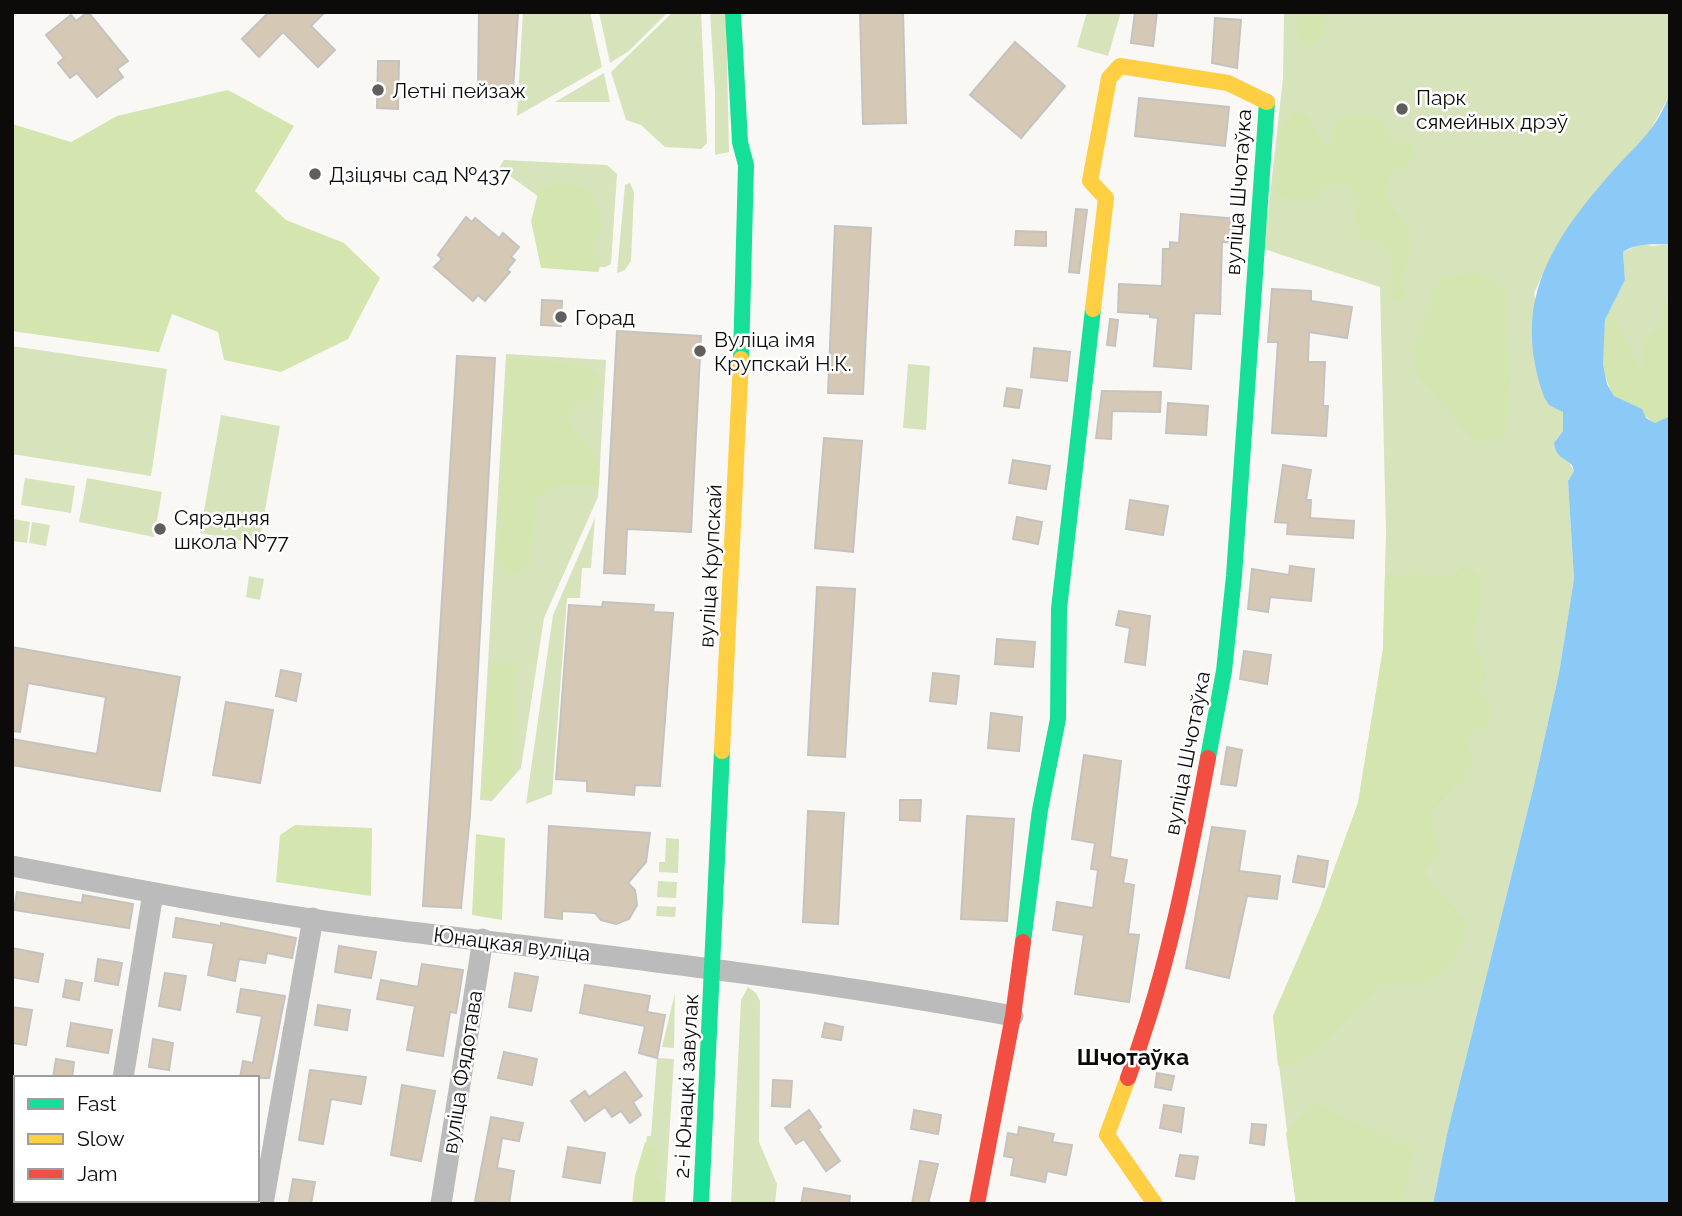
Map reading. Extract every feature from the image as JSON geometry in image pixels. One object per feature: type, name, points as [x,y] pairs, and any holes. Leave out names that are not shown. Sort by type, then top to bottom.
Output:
[{"type":"street","name":"вуліца Крупскай","points":[[712,969],[743,326],[746,165],[740,142],[733,12]]},
{"type":"street","name":"вуліца Шчотаўка","points":[[1013,1016],[1040,810],[1058,719],[1059,608],[1105,198],[1090,181],[1109,78],[1120,66],[1228,83],[1267,102],[1234,576],[1224,671],[1181,900],[1157,995],[1107,1135],[1155,1204]]},
{"type":"street","name":"вуліца Крупскай","points":[[746,165],[758,140]]},
{"type":"street","name":"Юнацкая вуліца","points":[[12,866],[153,893],[313,918],[876,991],[1013,1016]]},
{"type":"street","points":[[123,1076],[153,893]]},
{"type":"street","points":[[263,1204],[313,918]]},
{"type":"street","name":"вуліца Фядотава","points":[[440,1204],[483,939]]},
{"type":"street","name":"2-і Юнацкі завулак","points":[[701,1204],[712,969]]},
{"type":"street","points":[[977,1204],[1013,1016]]},
{"type":"green space","points":[[523,12],[590,12],[602,67],[517,116]]},
{"type":"green space","points":[[599,12],[668,12],[629,51],[610,63]]},
{"type":"green space","points":[[673,12],[701,12],[707,143],[701,149],[665,147],[641,125],[626,120],[611,72]]},
{"type":"green space","points":[[710,12],[726,12],[729,152],[715,155],[715,92]]},
{"type":"green space","points":[[1087,12],[1121,12],[1108,56],[1077,47]]},
{"type":"green space","points":[[1284,12],[1670,12],[1668,98],[1646,138],[1611,173],[1553,252],[1534,293],[1558,407],[1563,412],[1563,431],[1556,440],[1574,471],[1568,481],[1574,579],[1559,673],[1534,785],[1447,1134],[1433,1204],[1296,1204],[1273,1016],[1320,908],[1358,803],[1383,649],[1386,532],[1380,287],[1264,249],[1283,78]]},
{"type":"green space","points":[[1297,12],[1348,12],[1329,13],[1325,22],[1325,34],[1314,45],[1303,44],[1298,36]]},
{"type":"green space","points":[[604,73],[610,102],[555,102]]},
{"type":"green space","points":[[228,90],[294,126],[255,191],[286,220],[344,243],[380,278],[348,339],[281,372],[224,360],[218,332],[172,314],[159,352],[12,331],[12,124],[71,142],[117,116]]},
{"type":"green space","points":[[1294,112],[1306,114],[1324,143],[1331,143],[1338,115],[1371,116],[1387,127],[1389,139],[1409,143],[1416,153],[1407,168],[1391,172],[1387,186],[1390,204],[1405,221],[1411,239],[1404,274],[1407,298],[1398,303],[1388,295],[1391,256],[1384,244],[1367,241],[1358,233],[1354,221],[1357,204],[1346,184],[1325,185],[1318,199],[1296,201],[1274,195],[1281,125]]},
{"type":"green space","points":[[504,160],[607,165],[617,174],[611,264],[605,267],[551,266],[539,197],[499,168]]},
{"type":"green space","points":[[557,182],[587,189],[595,199],[602,229],[594,246],[595,254],[601,263],[598,272],[541,268],[531,221],[538,193]]},
{"type":"green space","points":[[630,183],[634,192],[631,261],[625,270],[617,273],[625,185]]},
{"type":"green space","points":[[1641,244],[1670,244],[1670,416],[1655,423],[1614,396],[1605,320],[1625,280],[1623,252]]},
{"type":"green space","points":[[1477,273],[1508,289],[1509,414],[1506,437],[1475,442],[1418,375],[1413,352],[1439,277]]},
{"type":"green space","points":[[1670,301],[1670,416],[1655,423],[1628,401],[1614,396],[1603,364],[1604,328],[1612,307],[1639,368],[1645,365],[1645,342],[1661,326],[1662,307]]},
{"type":"green space","points":[[12,346],[167,369],[151,476],[12,454]]},
{"type":"green space","points":[[506,354],[606,360],[598,497],[544,618],[521,768],[492,801],[480,800]]},
{"type":"green space","points":[[508,359],[580,364],[597,374],[597,397],[575,404],[569,423],[600,463],[599,486],[557,486],[536,497],[531,565],[514,575],[504,570],[497,558]]},
{"type":"green space","points":[[908,364],[930,366],[926,430],[903,428]]},
{"type":"green space","points":[[221,415],[280,426],[259,544],[200,533]]},
{"type":"green space","points":[[25,478],[75,486],[71,513],[21,505]]},
{"type":"green space","points":[[87,478],[162,492],[154,537],[79,522]]},
{"type":"green space","points":[[595,518],[591,568],[582,568],[580,598],[567,598],[552,794],[526,804],[553,615]]},
{"type":"green space","points":[[13,519],[30,522],[27,543],[12,541]]},
{"type":"green space","points":[[32,522],[50,525],[46,546],[29,543]]},
{"type":"green space","points":[[1465,566],[1474,571],[1481,585],[1475,636],[1486,675],[1479,690],[1494,713],[1486,728],[1472,730],[1467,740],[1474,761],[1466,771],[1464,782],[1454,786],[1429,814],[1440,850],[1422,873],[1466,922],[1462,939],[1453,957],[1433,978],[1425,982],[1391,984],[1379,988],[1315,1049],[1290,1065],[1278,1066],[1273,1016],[1320,908],[1358,803],[1383,649],[1385,575],[1423,574],[1450,578]]},
{"type":"green space","points":[[249,576],[264,579],[260,600],[246,597]]},
{"type":"green space","points":[[490,663],[517,664],[514,772],[493,796],[482,796]]},
{"type":"green space","points":[[295,825],[372,828],[371,896],[276,882],[280,835]]},
{"type":"green space","points":[[476,834],[505,838],[502,920],[472,915]]},
{"type":"green space","points":[[666,838],[679,839],[678,873],[659,872],[659,862],[665,862]]},
{"type":"green space","points":[[658,881],[677,882],[676,898],[657,897]]},
{"type":"green space","points":[[657,906],[676,907],[675,917],[656,916]]},
{"type":"green space","points":[[748,987],[756,993],[760,1001],[759,1142],[777,1184],[775,1204],[731,1204],[741,1000]]},
{"type":"green space","points":[[675,993],[674,1048],[662,1047]]},
{"type":"green space","points":[[657,1058],[674,1059],[665,1204],[638,1204],[647,1136],[651,1136]]},
{"type":"green space","points":[[1314,1102],[1415,1150],[1402,1204],[1296,1204],[1286,1133]]},
{"type":"green space","points":[[645,1142],[660,1153],[656,1177],[664,1186],[661,1204],[632,1204],[635,1176]]},
{"type":"water","points":[[1670,92],[1670,244],[1640,245],[1623,252],[1625,280],[1605,320],[1603,364],[1607,384],[1614,396],[1642,409],[1646,418],[1655,423],[1670,416],[1670,1204],[1433,1204],[1447,1134],[1534,785],[1559,673],[1574,579],[1568,481],[1574,471],[1572,465],[1559,455],[1555,448],[1554,443],[1563,431],[1563,412],[1549,405],[1544,397],[1535,364],[1532,333],[1534,304],[1542,277],[1569,225],[1653,127]]},
{"type":"building","points":[[88,12],[128,61],[117,69],[123,77],[97,97],[77,73],[70,78],[58,63],[64,58],[46,35],[71,15],[76,21]]},
{"type":"building","points":[[269,12],[325,12],[311,26],[335,50],[318,67],[283,32],[259,57],[242,39]]},
{"type":"building","points":[[479,12],[518,12],[513,92],[478,89]]},
{"type":"building","points":[[860,12],[903,12],[906,123],[863,124]]},
{"type":"building","points":[[1135,12],[1157,12],[1153,46],[1131,43]]},
{"type":"building","points":[[1215,18],[1241,20],[1237,68],[1212,63]]},
{"type":"building","points":[[1015,42],[1065,86],[1021,138],[970,95]]},
{"type":"building","points":[[378,61],[399,61],[398,109],[377,108]]},
{"type":"building","points":[[1139,98],[1229,107],[1225,146],[1135,136]]},
{"type":"building","points":[[1076,209],[1087,210],[1079,273],[1069,272]]},
{"type":"building","points":[[1181,214],[1237,219],[1234,243],[1222,242],[1220,314],[1194,313],[1191,369],[1154,366],[1158,318],[1150,317],[1150,314],[1118,312],[1119,284],[1162,286],[1163,249],[1170,249],[1170,242],[1179,243]]},
{"type":"building","points":[[466,217],[472,222],[475,218],[499,238],[503,233],[519,247],[511,257],[515,260],[507,270],[510,272],[485,301],[478,295],[473,301],[434,267],[442,259],[438,255]]},
{"type":"building","points":[[835,226],[871,228],[863,394],[828,393]]},
{"type":"building","points":[[1016,231],[1046,232],[1046,246],[1015,245]]},
{"type":"building","points":[[1272,289],[1311,291],[1311,301],[1352,307],[1347,338],[1309,332],[1308,362],[1325,362],[1323,406],[1328,406],[1326,436],[1272,433],[1278,342],[1268,342]]},
{"type":"building","points":[[542,300],[562,301],[561,326],[541,325]]},
{"type":"building","points":[[1110,319],[1118,320],[1115,346],[1107,345]]},
{"type":"building","points":[[617,331],[701,336],[691,532],[627,529],[625,574],[604,573]]},
{"type":"building","points":[[1034,348],[1070,352],[1067,381],[1031,377]]},
{"type":"building","points":[[457,356],[495,358],[470,815],[461,908],[423,906]]},
{"type":"building","points":[[1007,388],[1022,390],[1019,408],[1004,406]]},
{"type":"building","points":[[1102,391],[1161,392],[1160,412],[1112,411],[1111,439],[1096,438]]},
{"type":"building","points":[[1168,403],[1208,406],[1206,435],[1166,433]]},
{"type":"building","points":[[824,438],[862,441],[853,552],[815,548]]},
{"type":"building","points":[[1013,460],[1050,466],[1046,489],[1009,483]]},
{"type":"building","points":[[1283,465],[1311,470],[1306,500],[1311,500],[1310,518],[1354,521],[1353,538],[1287,534],[1288,523],[1275,522]]},
{"type":"building","points":[[1130,500],[1168,506],[1163,535],[1126,529]]},
{"type":"building","points":[[1017,517],[1042,522],[1038,544],[1013,539]]},
{"type":"building","points":[[1290,566],[1314,569],[1311,601],[1270,597],[1268,612],[1248,609],[1252,569],[1289,575]]},
{"type":"building","points":[[817,587],[855,589],[845,757],[808,755]]},
{"type":"building","points":[[603,602],[654,605],[653,612],[673,613],[660,786],[635,785],[634,795],[587,791],[587,781],[556,779],[569,605],[602,607]]},
{"type":"building","points":[[1119,611],[1150,616],[1145,665],[1125,662],[1130,628],[1116,625]]},
{"type":"building","points":[[997,639],[1035,642],[1033,667],[995,664]]},
{"type":"building","points":[[12,647],[180,677],[160,791],[12,765],[12,739],[97,754],[106,697],[28,683],[20,732],[12,731]]},
{"type":"building","points":[[1244,651],[1271,655],[1267,684],[1240,679]]},
{"type":"building","points":[[281,670],[301,674],[296,701],[276,696]]},
{"type":"building","points":[[933,673],[959,676],[956,704],[930,701]]},
{"type":"building","points":[[226,702],[273,710],[260,783],[213,775]]},
{"type":"building","points":[[991,713],[1022,717],[1019,751],[988,748]]},
{"type":"building","points":[[1227,747],[1242,750],[1236,786],[1221,784]]},
{"type":"building","points":[[1084,755],[1121,761],[1110,857],[1127,860],[1123,883],[1134,885],[1128,934],[1139,935],[1129,1002],[1075,994],[1084,935],[1053,930],[1057,902],[1093,908],[1098,870],[1091,869],[1095,843],[1072,839]]},
{"type":"building","points":[[900,800],[921,800],[920,821],[900,820]]},
{"type":"building","points":[[808,811],[844,813],[838,924],[803,922]]},
{"type":"building","points":[[967,816],[1014,819],[1007,921],[961,919]]},
{"type":"building","points":[[549,826],[650,833],[646,862],[628,883],[635,890],[637,905],[629,919],[616,924],[601,920],[595,913],[562,911],[562,919],[545,917]]},
{"type":"building","points":[[1212,827],[1245,831],[1239,871],[1280,876],[1277,899],[1247,896],[1229,978],[1186,968]]},
{"type":"building","points":[[1298,856],[1328,861],[1324,887],[1293,882]]},
{"type":"building","points":[[17,892],[82,903],[83,895],[133,904],[129,928],[14,910]]},
{"type":"building","points":[[176,918],[221,926],[221,923],[296,938],[292,958],[267,953],[265,963],[239,959],[235,981],[208,975],[214,943],[173,937]]},
{"type":"building","points":[[339,946],[376,952],[371,978],[335,972]]},
{"type":"building","points":[[12,948],[43,954],[38,982],[12,977]]},
{"type":"building","points":[[98,959],[122,963],[118,985],[95,981]]},
{"type":"building","points":[[422,964],[463,970],[456,1013],[450,1012],[443,1056],[407,1050],[415,1006],[377,999],[381,980],[418,987]]},
{"type":"building","points":[[165,973],[186,976],[180,1010],[159,1006]]},
{"type":"building","points":[[515,973],[538,977],[531,1011],[509,1007]]},
{"type":"building","points":[[66,980],[82,983],[79,1000],[63,997]]},
{"type":"building","points":[[585,985],[650,996],[647,1012],[665,1015],[657,1058],[639,1053],[645,1026],[580,1013]]},
{"type":"building","points":[[241,989],[285,996],[269,1078],[240,1076],[243,1061],[253,1063],[262,1016],[237,1012]]},
{"type":"building","points":[[318,1005],[350,1010],[347,1030],[315,1025]]},
{"type":"building","points":[[12,1007],[32,1010],[26,1045],[12,1043]]},
{"type":"building","points":[[71,1023],[112,1030],[108,1053],[67,1046]]},
{"type":"building","points":[[825,1023],[843,1027],[841,1040],[822,1037]]},
{"type":"building","points":[[153,1039],[173,1043],[169,1070],[149,1067]]},
{"type":"building","points":[[504,1052],[537,1059],[532,1085],[498,1078]]},
{"type":"building","points":[[56,1059],[74,1062],[72,1076],[53,1076]]},
{"type":"building","points":[[310,1070],[366,1077],[361,1104],[331,1099],[323,1144],[299,1140]]},
{"type":"building","points":[[625,1072],[642,1096],[633,1102],[641,1115],[630,1123],[621,1111],[612,1117],[605,1107],[585,1121],[571,1101],[585,1091],[589,1097]]},
{"type":"building","points":[[1157,1073],[1174,1076],[1171,1090],[1155,1087]]},
{"type":"building","points":[[773,1080],[792,1081],[790,1107],[772,1106]]},
{"type":"building","points":[[402,1085],[435,1091],[421,1161],[391,1155]]},
{"type":"building","points":[[1164,1105],[1184,1108],[1181,1132],[1160,1128]]},
{"type":"building","points":[[809,1110],[821,1127],[818,1129],[840,1161],[826,1171],[804,1139],[796,1144],[785,1128]]},
{"type":"building","points":[[914,1110],[941,1115],[938,1134],[911,1129]]},
{"type":"building","points":[[491,1117],[523,1123],[519,1141],[502,1138],[497,1168],[514,1171],[509,1204],[475,1201]]},
{"type":"building","points":[[1252,1124],[1266,1125],[1264,1145],[1250,1143]]},
{"type":"building","points":[[1019,1127],[1054,1134],[1052,1142],[1072,1145],[1066,1175],[1047,1171],[1045,1182],[1011,1175],[1014,1158],[1004,1156],[1008,1133],[1018,1135]]},
{"type":"building","points":[[568,1147],[605,1153],[600,1183],[563,1177]]},
{"type":"building","points":[[1180,1155],[1198,1157],[1194,1179],[1176,1176]]},
{"type":"building","points":[[920,1161],[938,1164],[928,1204],[912,1204]]},
{"type":"building","points":[[293,1179],[315,1182],[311,1204],[289,1202]]},
{"type":"building","points":[[804,1188],[850,1196],[849,1204],[801,1204]]},
{"type":"traffic: fast","points":[[733,12],[740,142],[746,165],[741,359]]},
{"type":"traffic: fast","points":[[1208,758],[1224,671],[1234,576],[1267,102]]},
{"type":"traffic: fast","points":[[1023,942],[1040,810],[1058,719],[1059,609],[1093,309]]},
{"type":"traffic: fast","points":[[701,1204],[722,751]]},
{"type":"traffic: slow","points":[[1093,309],[1106,198],[1090,181],[1109,78],[1120,66],[1228,83],[1267,102]]},
{"type":"traffic: slow","points":[[722,751],[741,359]]},
{"type":"traffic: slow","points":[[1128,1078],[1107,1135],[1155,1204]]},
{"type":"traffic: jam","points":[[1128,1078],[1165,959],[1208,758]]},
{"type":"traffic: jam","points":[[977,1204],[1013,1016],[1023,942]]},
{"type":"place","name":"Летні пейзаж","points":[[378,90]]},
{"type":"place","name":"Парк сямейных дрэў","points":[[1402,109]]},
{"type":"place","name":"Дзіцячы сад №437","points":[[315,174]]},
{"type":"place","name":"Горад","points":[[561,317]]},
{"type":"place","name":"Вуліца імя Крупскай Н.К.","points":[[700,351]]},
{"type":"place","name":"Сярэдняя школа №77","points":[[160,529]]},
{"type":"district","name":"Шчотаўка","points":[[1133,1056]]}]
